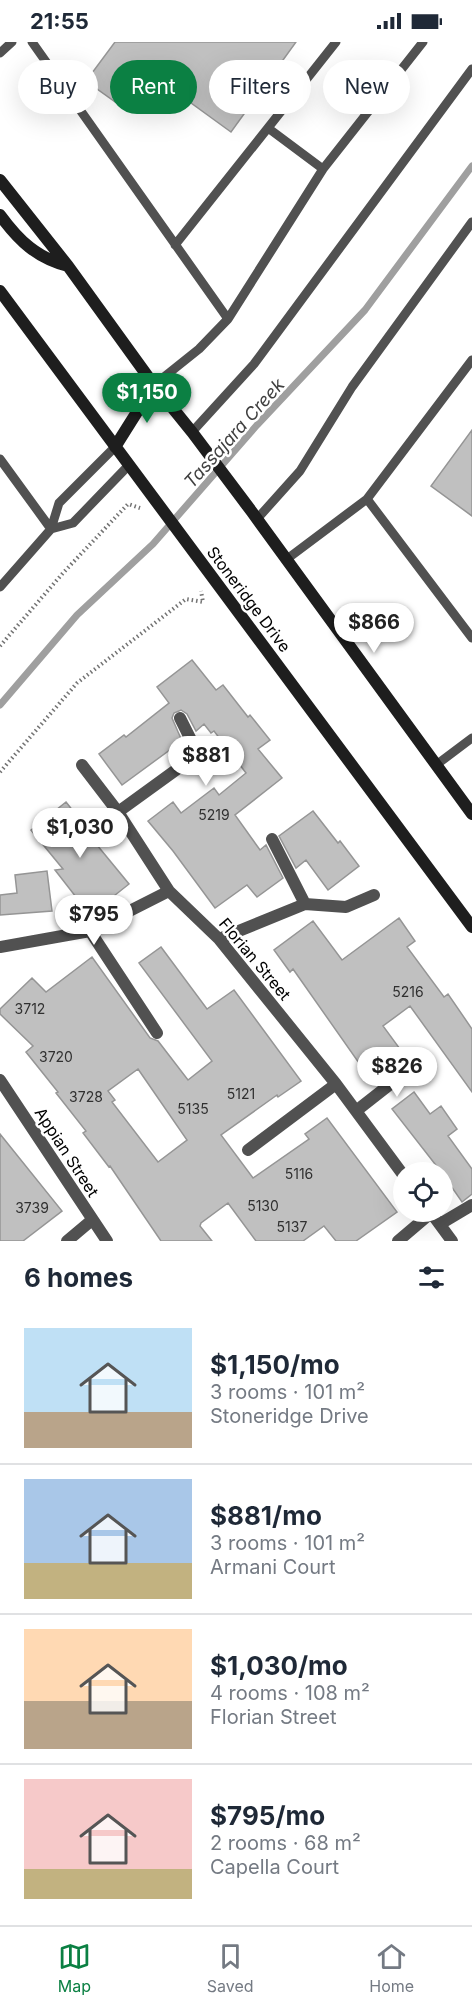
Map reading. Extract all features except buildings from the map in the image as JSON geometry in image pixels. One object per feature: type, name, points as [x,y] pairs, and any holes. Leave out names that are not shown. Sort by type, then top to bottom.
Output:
[{"type":"main road","points":[[0,180],[68,266],[154,386],[255,515],[472,814]]},
{"type":"main road","points":[[0,215],[13,232],[37,253],[49,261],[68,266]]},
{"type":"main road","name":"Stoneridge Drive","points":[[0,291],[472,927]]},
{"type":"main road","points":[[115,447],[154,386]]},
{"type":"street","points":[[118,812],[198,754],[180,718]]},
{"type":"street","name":"Florian Street","points":[[82,765],[118,812],[169,891],[219,939],[336,1084],[394,1162]]},
{"type":"street","points":[[272,839],[305,904]]},
{"type":"street","points":[[0,947],[90,931],[169,891]]},
{"type":"street","points":[[219,939],[305,904],[346,907],[374,895]]},
{"type":"street","points":[[90,931],[157,1033]]},
{"type":"street","points":[[356,1111],[421,1060]]},
{"type":"street","name":"Appian Street","points":[[0,1080],[107,1241]]},
{"type":"street","points":[[248,1150],[336,1084]]},
{"type":"street","points":[[452,1241],[440,1224],[472,1205]]},
{"type":"street","points":[[67,1241],[92,1220]]},
{"type":"street","points":[[398,1241],[420,1222]]},
{"type":"lane","points":[[0,53],[12,42]]},
{"type":"lane","points":[[32,42],[228,319]]},
{"type":"lane","points":[[175,245],[336,42]]},
{"type":"lane","points":[[154,386],[199,349],[228,319],[323,169],[423,42]]},
{"type":"lane","points":[[193,433],[254,364],[472,69]]},
{"type":"lane","points":[[268,128],[323,169]]},
{"type":"lane","points":[[255,515],[300,471],[352,387],[472,222]]},
{"type":"lane","points":[[287,559],[368,499],[472,360]]},
{"type":"lane","points":[[0,587],[51,529],[59,504],[115,447]]},
{"type":"lane","points":[[0,459],[51,529]]},
{"type":"lane","points":[[51,529],[73,523],[129,465]]},
{"type":"lane","points":[[368,499],[472,638]]},
{"type":"lane","points":[[436,765],[472,738]]},
{"type":"path","points":[[0,646],[63,573],[128,504],[140,509],[135,495],[143,484]]},
{"type":"path","points":[[0,772],[77,684],[186,599],[203,602],[200,586],[206,570]]},
{"type":"waterway","name":"Tassajara Creek","points":[[0,705],[77,615],[153,544],[257,425],[365,310],[472,166]]}]
